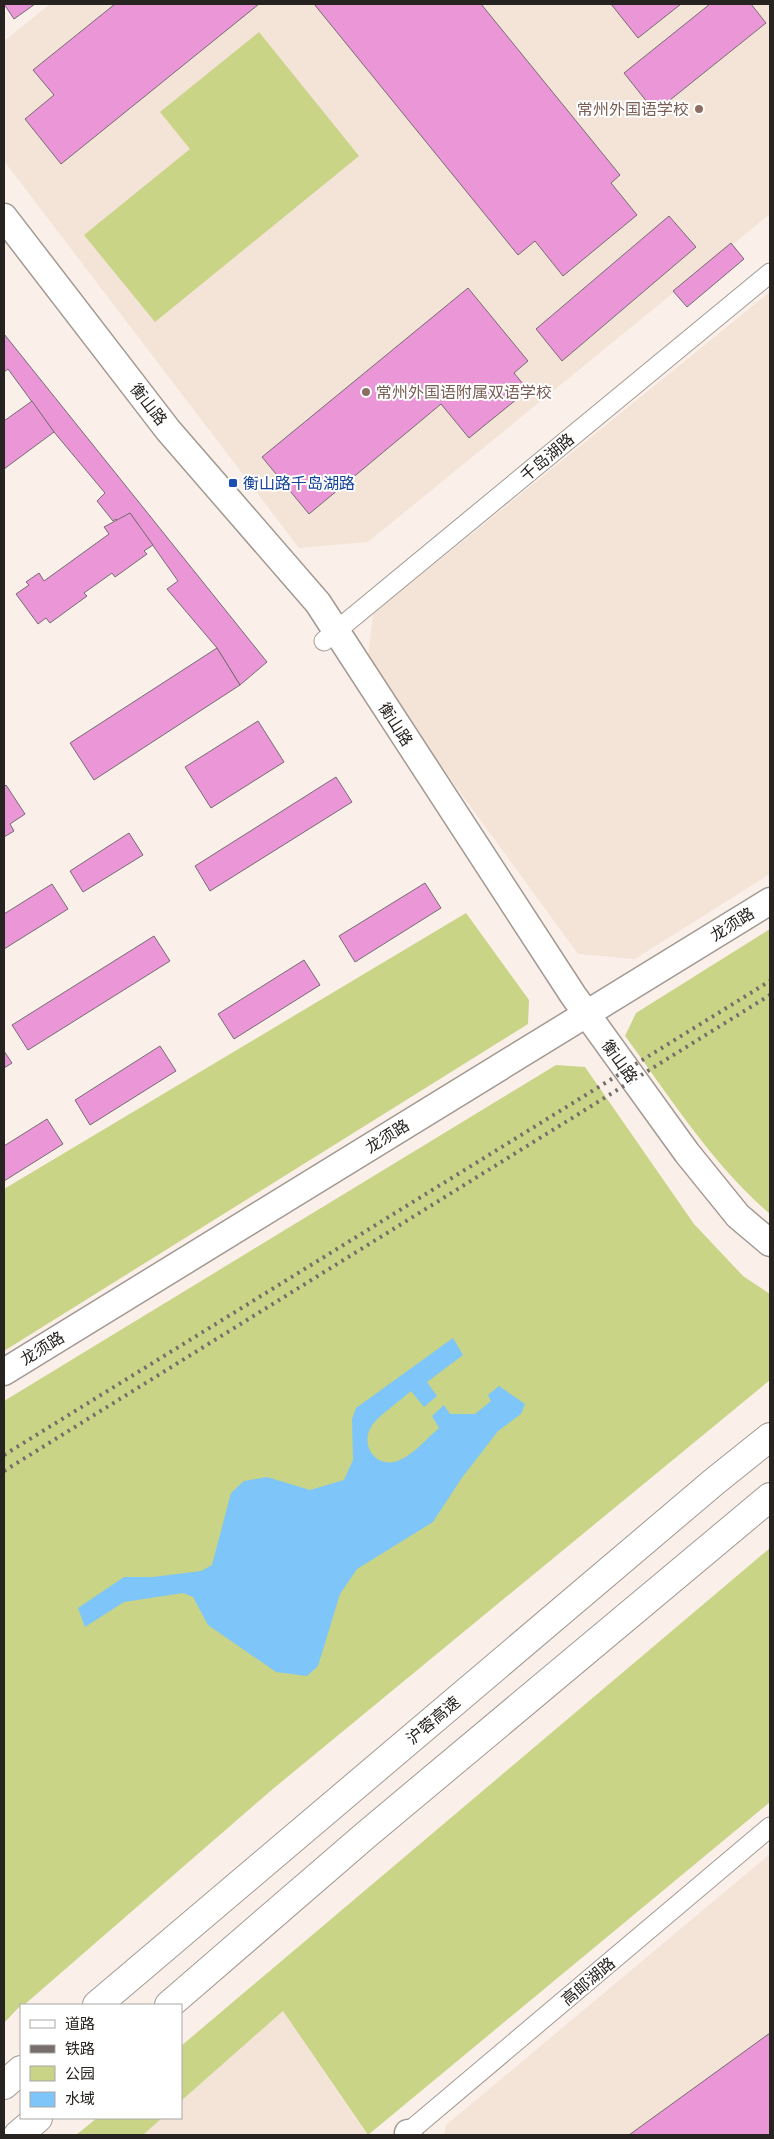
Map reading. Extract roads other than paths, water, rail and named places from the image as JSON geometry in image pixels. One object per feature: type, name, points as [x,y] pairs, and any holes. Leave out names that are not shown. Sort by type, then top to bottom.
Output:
[{"type":"highway","name":"沪蓉高速","points":[[98,2004],[707,1487],[770,1438]]},
{"type":"highway","points":[[170,2004],[375,1828],[770,1497]]},
{"type":"highway","points":[[4,2085],[20,2071]]},
{"type":"street","name":"衡山路","points":[[4,217],[140,395],[318,603],[330,636]]},
{"type":"street","name":"衡山路","points":[[4,241],[133,410],[330,636],[580,1017],[666,1153],[748,1242],[770,1260]]},
{"type":"street","name":"千岛湖路","points":[[330,636],[770,273]]},
{"type":"street","name":"龙须路","points":[[4,1372],[770,901]]},
{"type":"street","name":"衡山路","points":[[580,1017],[738,1216],[770,1243]]},
{"type":"street","name":"高邮湖路","points":[[407,2135],[770,1827]]},
{"type":"water","points":[[453,1338],[463,1355],[427,1382],[437,1396],[424,1407],[411,1391],[381,1415],[369,1430],[368,1444],[374,1456],[386,1462],[394,1462],[406,1457],[439,1428],[432,1416],[444,1405],[450,1414],[475,1414],[491,1401],[488,1395],[499,1386],[525,1404],[521,1414],[498,1431],[461,1479],[433,1522],[357,1569],[340,1594],[318,1666],[307,1676],[276,1672],[208,1625],[193,1597],[183,1593],[124,1602],[85,1627],[78,1608],[124,1577],[153,1577],[201,1571],[212,1565],[231,1493],[244,1481],[267,1477],[310,1490],[344,1480],[353,1460],[352,1419],[356,1408]]},
{"type":"railway","points":[[4,1455],[770,981]]},
{"type":"railway","points":[[4,1471],[770,995]]},
{"type":"place","name":"常州外国语学校","points":[[699,109]]},
{"type":"place","name":"常州外国语附属双语学校","points":[[366,392]]},
{"type":"place","name":"衡山路千岛湖路","points":[[233,483]]}]
